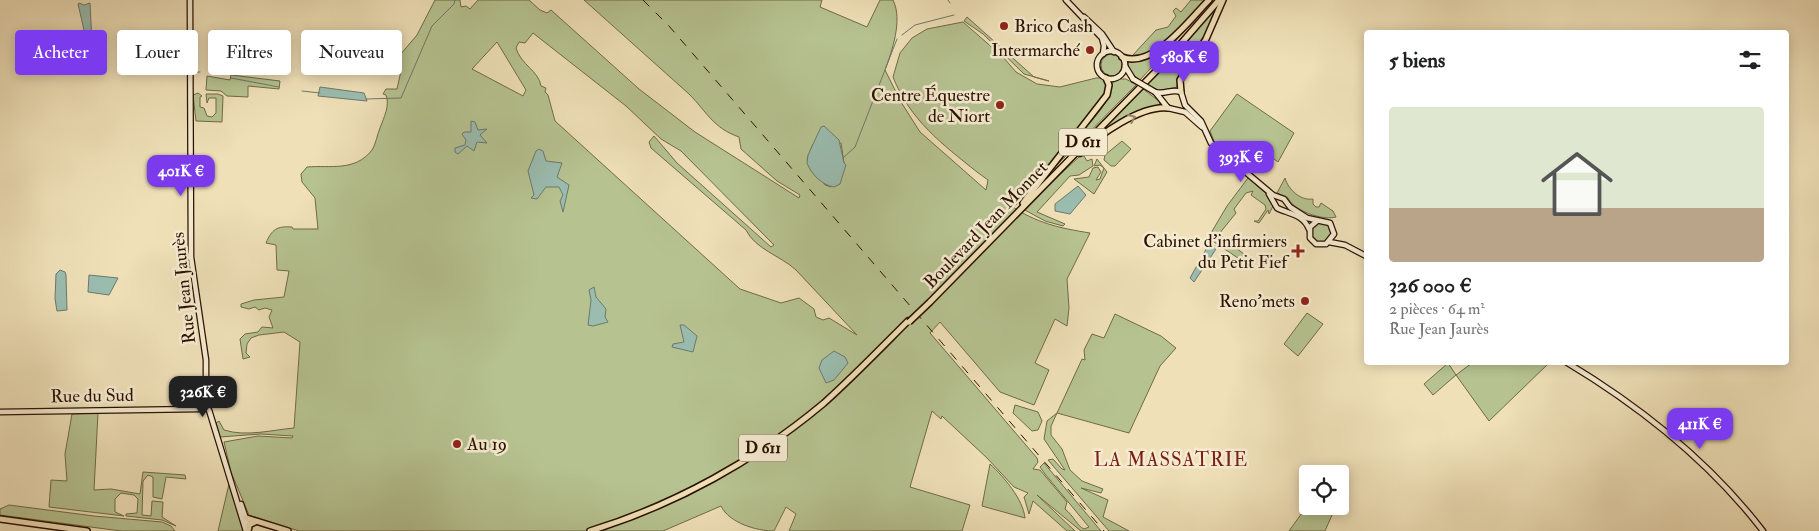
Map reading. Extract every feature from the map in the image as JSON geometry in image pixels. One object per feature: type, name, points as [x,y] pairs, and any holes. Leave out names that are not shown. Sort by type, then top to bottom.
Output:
[{"type":"main road","name":"Rue Jean Jaurès","points":[[190,0],[191,257],[206,360],[207,394],[203,407],[209,414],[248,530]]},
{"type":"main road","points":[[1066,0],[1102,34],[1114,52],[1127,59],[1142,57],[1160,49],[1209,0]]},
{"type":"main road","name":"D 611","points":[[1144,81],[1217,0]]},
{"type":"main road","points":[[1223,0],[1206,39],[1180,80],[1184,102],[1202,127],[1209,143],[1268,193],[1277,208],[1300,217],[1309,229],[1309,236],[1314,243],[1322,245],[1330,242],[1345,245],[1364,255]]},
{"type":"main road","points":[[1023,203],[1107,95],[1109,85],[1098,67],[1098,61],[1103,54],[1103,40],[1083,17]]},
{"type":"main road","points":[[1103,54],[1114,52]]},
{"type":"main road","points":[[1122,57],[1125,66],[1134,79],[1155,92],[1168,108]]},
{"type":"main road","points":[[1118,77],[1125,66]]},
{"type":"main road","points":[[1106,78],[1134,79]]},
{"type":"main road","name":"Boulevard Jean Monnet","points":[[929,301],[1144,81]]},
{"type":"main road","name":"Boulevard Jean Monnet","points":[[929,301],[1144,81]]},
{"type":"main road","points":[[1155,92],[1167,93],[1174,90],[1181,92]]},
{"type":"main road","points":[[1164,101],[1167,93]]},
{"type":"main road","points":[[1178,110],[1184,102]]},
{"type":"main road","points":[[1051,178],[1091,143],[1114,127],[1153,110],[1168,108],[1178,110],[1194,117],[1204,126],[1209,140],[1215,146],[1275,196],[1284,199],[1294,210],[1317,221],[1330,224],[1334,234],[1345,245]]},
{"type":"main road","points":[[1309,229],[1317,221]]},
{"type":"main road","points":[[1330,242],[1334,234]]},
{"type":"main road","name":"D 611","points":[[596,531],[678,499],[761,452],[833,397],[929,301]]},
{"type":"main road","name":"D 611","points":[[590,531],[678,497],[754,455],[824,402],[909,322]]},
{"type":"main road","points":[[1571,365],[1628,402],[1680,443],[1746,510],[1763,531]]},
{"type":"main road","name":"Rue du Sud","points":[[0,410],[23,412],[203,407]]},
{"type":"main road","name":"Rue Jean Jaurès","points":[[235,492],[246,518],[248,530]]},
{"type":"main road","points":[[246,518],[288,531]]},
{"type":"main road","points":[[0,520],[67,531]]},
{"type":"main road","points":[[0,520],[87,531]]},
{"type":"main road","points":[[248,530],[256,522]]},
{"type":"green space","points":[[435,0],[460,0],[461,7],[466,6],[470,9],[478,0],[529,0],[540,10],[547,13],[551,10],[639,89],[695,132],[799,198],[800,195],[777,181],[741,149],[739,137],[716,124],[689,94],[584,0],[822,0],[820,7],[867,27],[880,0],[893,0],[896,8],[897,26],[885,70],[901,102],[920,132],[986,190],[988,180],[928,130],[908,106],[900,92],[893,77],[900,53],[912,38],[927,29],[963,22],[1003,57],[1016,72],[1037,84],[1060,87],[1102,78],[1107,86],[1094,110],[1051,165],[1016,205],[1010,202],[1010,205],[1039,220],[1058,227],[1090,233],[1067,279],[1069,308],[1067,326],[1055,319],[1035,363],[1049,370],[1034,405],[1000,392],[940,322],[930,333],[1037,458],[1038,462],[1033,469],[1040,470],[1067,502],[1065,509],[1077,523],[1084,529],[1089,527],[1040,467],[1044,463],[1101,531],[1081,531],[1037,495],[1075,531],[1067,531],[1033,501],[1029,514],[1024,497],[1028,493],[1014,487],[987,458],[942,416],[941,419],[932,411],[910,487],[970,505],[962,531],[789,531],[796,514],[786,507],[774,531],[744,525],[730,517],[721,506],[663,531],[299,531],[249,515],[231,472],[224,442],[258,436],[292,438],[293,436],[261,434],[220,437],[216,423],[219,421],[224,430],[241,433],[294,428],[300,342],[284,332],[259,335],[251,338],[247,344],[246,353],[250,357],[243,359],[240,339],[245,334],[258,332],[262,327],[273,328],[269,317],[272,310],[265,308],[259,310],[255,307],[249,309],[241,307],[241,304],[254,300],[284,297],[289,271],[277,270],[276,245],[266,243],[268,238],[276,229],[282,227],[318,229],[315,198],[302,182],[301,174],[307,167],[350,165],[358,162],[372,150],[387,107],[386,95],[383,94],[386,89],[397,89],[400,75],[402,75],[402,53],[417,35]],"holes":[[[533,33],[626,106],[661,139],[681,151],[774,245],[771,247],[677,163],[654,136],[649,142],[651,148],[746,230],[750,237],[796,270],[857,335],[829,318],[823,320],[816,317],[814,309],[799,298],[781,303],[740,289],[555,121],[548,95],[545,92],[546,88],[541,86],[537,76],[518,54],[516,48],[519,42],[525,43]],[[497,42],[526,90],[523,96],[472,69]],[[841,143],[844,163],[831,187],[825,185],[807,159],[813,144]]]},
{"type":"green space","points":[[1191,0],[1206,0],[1173,35],[1155,50],[1132,56],[1156,30],[1168,27],[1176,16],[1173,11],[1176,8],[1181,12]]},
{"type":"green space","points":[[1213,0],[1140,80],[1133,74],[1128,61],[1157,53]]},
{"type":"green space","points":[[1221,0],[1204,38],[1178,79],[1177,87],[1160,91],[1147,84],[1181,49]]},
{"type":"green space","points":[[967,17],[1034,77],[1024,74],[983,34],[964,21]]},
{"type":"green space","points":[[1108,54],[1116,54],[1123,61],[1123,69],[1116,76],[1108,76],[1101,69],[1101,61]]},
{"type":"green space","points":[[231,75],[280,81],[279,89],[248,86],[248,97],[227,96],[221,91],[206,90],[207,76],[230,80]]},
{"type":"green space","points":[[1120,79],[1126,79],[1136,85],[1052,170],[1066,150],[1096,116],[1110,93],[1112,83]]},
{"type":"green space","points":[[1142,88],[1160,102],[1159,105],[1124,120],[1084,147]]},
{"type":"green space","points":[[198,93],[202,96],[200,97],[200,107],[204,108],[207,116],[212,117],[216,113],[216,98],[209,98],[207,103],[206,94],[223,96],[222,122],[196,121],[193,95]]},
{"type":"green space","points":[[1237,94],[1294,133],[1278,162],[1259,148],[1253,158],[1248,154],[1243,154],[1238,163],[1214,141],[1210,131]]},
{"type":"green space","points":[[1122,141],[1131,149],[1115,166],[1111,166],[1104,160],[1105,155]]},
{"type":"green space","points":[[1084,156],[1087,161],[1092,159],[1093,166],[1079,175],[1070,176],[1037,212],[1065,224],[1063,226],[1045,221],[1023,209],[1079,157]]},
{"type":"green space","points":[[1097,159],[1104,168],[1100,165],[1094,166]]},
{"type":"green space","points":[[1098,167],[1101,172],[1096,180],[1100,179],[1104,168],[1107,172],[1094,194],[1074,179],[1089,177],[1093,168]]},
{"type":"green space","points":[[1248,178],[1271,198],[1273,206],[1269,214],[1268,210],[1259,223],[1254,221],[1258,221],[1266,209],[1265,205],[1251,195],[1253,191],[1246,193],[1234,209],[1236,213],[1219,234],[1245,255],[1241,260],[1208,238],[1227,206]]},
{"type":"green space","points":[[1285,178],[1295,193],[1304,198],[1313,199],[1313,204],[1316,207],[1319,207],[1321,203],[1333,211],[1336,217],[1330,218],[1309,214],[1296,207],[1288,198],[1277,193]]},
{"type":"green space","points":[[1321,223],[1328,226],[1331,233],[1328,240],[1321,243],[1314,240],[1311,233],[1314,226]]},
{"type":"green space","points":[[1307,313],[1323,324],[1298,356],[1284,344]]},
{"type":"green space","points":[[1115,314],[1161,336],[1176,348],[1160,366],[1129,433],[1057,413],[1082,359],[1085,360],[1084,350],[1092,334],[1104,338]]},
{"type":"green space","points":[[1446,365],[1449,365],[1456,375],[1433,395],[1424,384]]},
{"type":"green space","points":[[1469,365],[1547,365],[1489,421],[1456,375]]},
{"type":"green space","points":[[1015,405],[1038,412],[1042,421],[1038,430],[1032,431],[1013,413]]},
{"type":"green space","points":[[98,413],[94,490],[111,489],[140,494],[143,472],[185,475],[186,479],[166,477],[162,499],[153,497],[153,477],[148,475],[143,481],[142,515],[151,516],[152,501],[163,502],[162,517],[176,526],[162,520],[126,516],[126,514],[137,513],[138,499],[134,495],[121,493],[115,499],[115,512],[124,516],[49,507],[51,480],[67,481],[65,454],[72,414]]},
{"type":"green space","points":[[1057,413],[1051,426],[1051,435],[1062,449],[1070,470],[1082,481],[1103,489],[1101,493],[1081,488],[1108,500],[1103,517],[1129,531],[1109,531],[1048,460],[1053,459],[1065,470],[1044,439],[1047,421]]},
{"type":"green space","points":[[990,464],[1017,496],[1025,518],[982,506]]},
{"type":"green space","points":[[229,484],[243,531],[218,531]]},
{"type":"green space","points":[[9,505],[94,516],[162,522],[171,526],[175,531],[121,531],[0,515],[0,509]]},
{"type":"green space","points":[[1301,515],[1332,515],[1325,531],[1289,531]]},
{"type":"shaded area","points":[[90,3],[91,30],[84,30],[78,4]]},
{"type":"shaded area","points":[[320,87],[364,93],[367,101],[318,96]]},
{"type":"shaded area","points":[[471,121],[475,122],[478,130],[487,129],[480,135],[487,143],[477,142],[474,151],[467,146],[458,154],[455,152],[455,148],[465,145],[466,140],[462,134],[464,132],[471,132]]},
{"type":"shaded area","points":[[824,126],[839,140],[846,165],[840,184],[834,187],[825,184],[818,178],[811,171],[807,163],[808,155],[821,127]]},
{"type":"shaded area","points":[[539,149],[543,151],[546,161],[562,163],[557,177],[569,185],[563,212],[560,201],[563,195],[559,187],[546,187],[537,199],[531,198],[534,195],[528,171],[536,151]]},
{"type":"shaded area","points":[[1078,186],[1086,195],[1070,214],[1055,211],[1055,204]]},
{"type":"shaded area","points":[[1209,244],[1216,246],[1216,249],[1194,282],[1190,278]]},
{"type":"shaded area","points":[[60,270],[65,272],[66,275],[67,310],[57,311],[55,299],[56,274]]},
{"type":"shaded area","points":[[89,275],[118,278],[109,295],[88,292]]},
{"type":"shaded area","points":[[594,287],[596,297],[606,309],[605,317],[608,322],[593,326],[588,325],[591,300],[589,290]]},
{"type":"shaded area","points":[[680,325],[684,325],[697,336],[693,352],[672,347],[673,344],[684,342]]},
{"type":"shaded area","points":[[834,351],[845,357],[848,363],[834,380],[826,383],[819,368],[822,360]]},
{"type":"waterway","points":[[366,99],[401,98],[432,26],[454,4],[455,0]]},
{"type":"waterway","points":[[902,35],[915,25],[954,15]]},
{"type":"waterway","points":[[843,158],[855,147],[897,39]]},
{"type":"waterway","points":[[231,78],[279,87]]},
{"type":"waterway","points":[[302,91],[320,93]]},
{"type":"railway","points":[[643,0],[669,26],[1104,531]]},
{"type":"place","name":"Brico Cash","points":[[1004,26]]},
{"type":"place","name":"Intermarché","points":[[1090,50]]},
{"type":"place","name":"Centre Équestre de Niort","points":[[1000,105]]},
{"type":"place","name":"Cabinet d'infirmiers du Petit Fief","points":[[1298,251]]},
{"type":"place","name":"Reno'mets","points":[[1305,301]]},
{"type":"place","name":"Au 19","points":[[457,444]]},
{"type":"district","name":"LA MASSATRIE","points":[[1171,460]]}]
